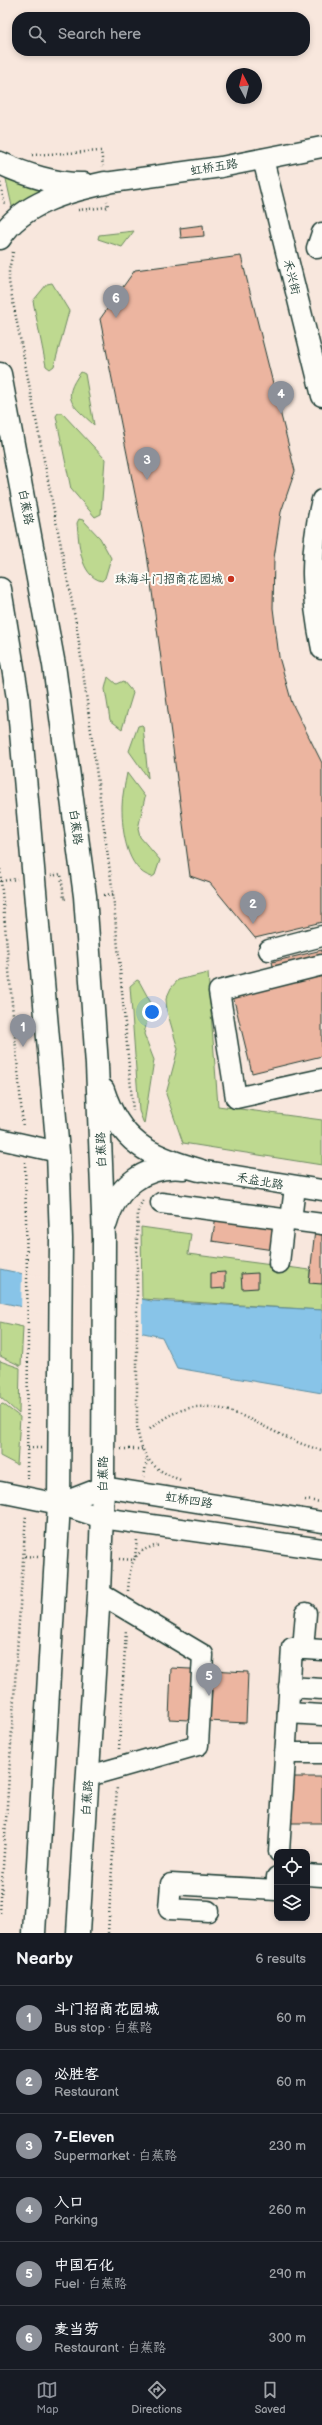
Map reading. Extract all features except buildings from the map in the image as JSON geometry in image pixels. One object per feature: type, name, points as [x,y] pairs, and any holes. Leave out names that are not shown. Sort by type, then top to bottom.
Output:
[{"type":"main road","points":[[0,163],[13,169],[52,180],[78,184],[105,183]]},
{"type":"main road","points":[[7,243],[22,214],[72,191],[105,183]]},
{"type":"main road","name":"白蕉路","points":[[0,374],[54,665],[85,896],[97,1064],[104,1238],[105,1352],[103,1486],[89,1776],[78,1933]]},
{"type":"main road","points":[[0,589],[18,698],[58,1152],[61,1238],[59,1504],[34,1933]]},
{"type":"main road","points":[[97,1064],[111,1111],[124,1133],[139,1146],[156,1155],[175,1163],[199,1170]]},
{"type":"main road","points":[[104,1238],[110,1210],[116,1197],[129,1184],[142,1175],[159,1170],[178,1168],[199,1170]]},
{"type":"street","name":"虹桥五路","points":[[105,183],[221,167],[322,147]]},
{"type":"street","name":"禾兴街","points":[[263,159],[322,396]]},
{"type":"street","points":[[322,500],[312,553],[312,580],[316,619],[322,649]]},
{"type":"street","points":[[269,950],[322,936]]},
{"type":"street","points":[[322,965],[219,990],[236,1098],[322,1079]]},
{"type":"street","points":[[0,1139],[58,1152]]},
{"type":"street","name":"禾益北路","points":[[199,1170],[295,1187],[322,1190]]},
{"type":"street","points":[[279,1263],[295,1187]]},
{"type":"street","points":[[161,1203],[322,1224]]},
{"type":"street","points":[[59,1504],[103,1486]]},
{"type":"street","name":"虹桥四路","points":[[103,1486],[322,1522]]},
{"type":"street","points":[[0,1492],[59,1504],[102,1518],[322,1549]]},
{"type":"street","points":[[89,1776],[198,1745],[203,1655],[99,1593]]},
{"type":"street","points":[[279,1849],[292,1648],[313,1649],[306,1613]]},
{"type":"street","points":[[290,1687],[322,1689]]},
{"type":"street","points":[[288,1713],[322,1715]]},
{"type":"street","points":[[285,1753],[322,1753]]},
{"type":"street","points":[[310,1875],[322,1876]]},
{"type":"street","points":[[208,1911],[169,1909],[170,1884],[276,1890],[276,1885]]},
{"type":"path","points":[[25,153],[45,155],[101,151],[108,207],[71,211]]},
{"type":"path","points":[[7,243],[9,282],[77,628],[113,894],[133,1109]]},
{"type":"path","points":[[0,869],[24,1144],[28,1333],[25,1556],[0,1913]]},
{"type":"path","points":[[1,881],[61,874],[64,899],[113,894]]},
{"type":"path","points":[[138,1210],[137,1426],[144,1455],[154,1466],[167,1475],[186,1482]]},
{"type":"path","points":[[150,1429],[161,1419],[176,1412],[206,1405],[234,1411],[283,1436],[322,1450]]},
{"type":"path","points":[[108,1933],[129,1578],[134,1560],[140,1551],[149,1546],[161,1545]]},
{"type":"path","points":[[25,1556],[56,1557]]},
{"type":"path","points":[[100,1559],[134,1560]]},
{"type":"green space","points":[[6,179],[40,187],[42,196],[13,211]]},
{"type":"green space","points":[[134,231],[122,247],[98,239],[99,235]]},
{"type":"green space","points":[[52,283],[69,311],[54,366],[50,369],[46,366],[33,301],[47,284]]},
{"type":"green space","points":[[81,372],[85,374],[94,425],[75,407],[70,396],[71,389]]},
{"type":"green space","points":[[58,413],[62,413],[105,459],[101,514],[95,517],[71,489],[56,416]]},
{"type":"green space","points":[[79,519],[83,520],[100,538],[111,558],[105,578],[102,581],[94,578],[89,572],[82,557],[77,523]]},
{"type":"green space","points":[[108,677],[116,684],[123,681],[133,693],[122,729],[110,720],[105,689]]},
{"type":"green space","points":[[142,725],[148,778],[129,751],[138,726]]},
{"type":"green space","points":[[127,773],[145,797],[138,829],[140,837],[160,860],[155,875],[152,877],[143,873],[136,866],[127,848],[123,827],[122,803]]},
{"type":"green space","points":[[208,973],[218,1106],[322,1120],[322,1165],[183,1143],[166,1094],[178,1049],[167,1011],[166,999],[171,988],[178,980]]},
{"type":"green space","points":[[137,980],[151,1003],[144,1034],[154,1060],[144,1124],[139,1111],[130,986]]},
{"type":"green space","points":[[141,1227],[191,1234],[188,1254],[310,1270],[309,1281],[322,1282],[322,1310],[142,1299]]},
{"type":"green space","points":[[0,1322],[23,1327],[21,1366],[0,1356]]},
{"type":"green space","points":[[0,1361],[20,1368],[19,1414],[0,1397]]},
{"type":"green space","points":[[3,1404],[20,1417],[17,1465],[0,1456],[0,1405]]},
{"type":"water","points":[[0,1269],[151,1301],[322,1310],[322,1393],[177,1368],[162,1337],[0,1302]]},
{"type":"pier","points":[[22,1272],[142,1297],[142,1334],[21,1309]]},
{"type":"place","name":"麦当劳","points":[[116,318]]},
{"type":"place","name":"入口","points":[[281,414]]},
{"type":"place","name":"7-Eleven","points":[[147,480]]},
{"type":"place","name":"珠海斗门招商花园城","points":[[231,579]]},
{"type":"place","name":"必胜客","points":[[253,924]]},
{"type":"place","name":"斗门招商花园城","points":[[23,1047]]},
{"type":"place","name":"中国石化","points":[[209,1696]]}]
